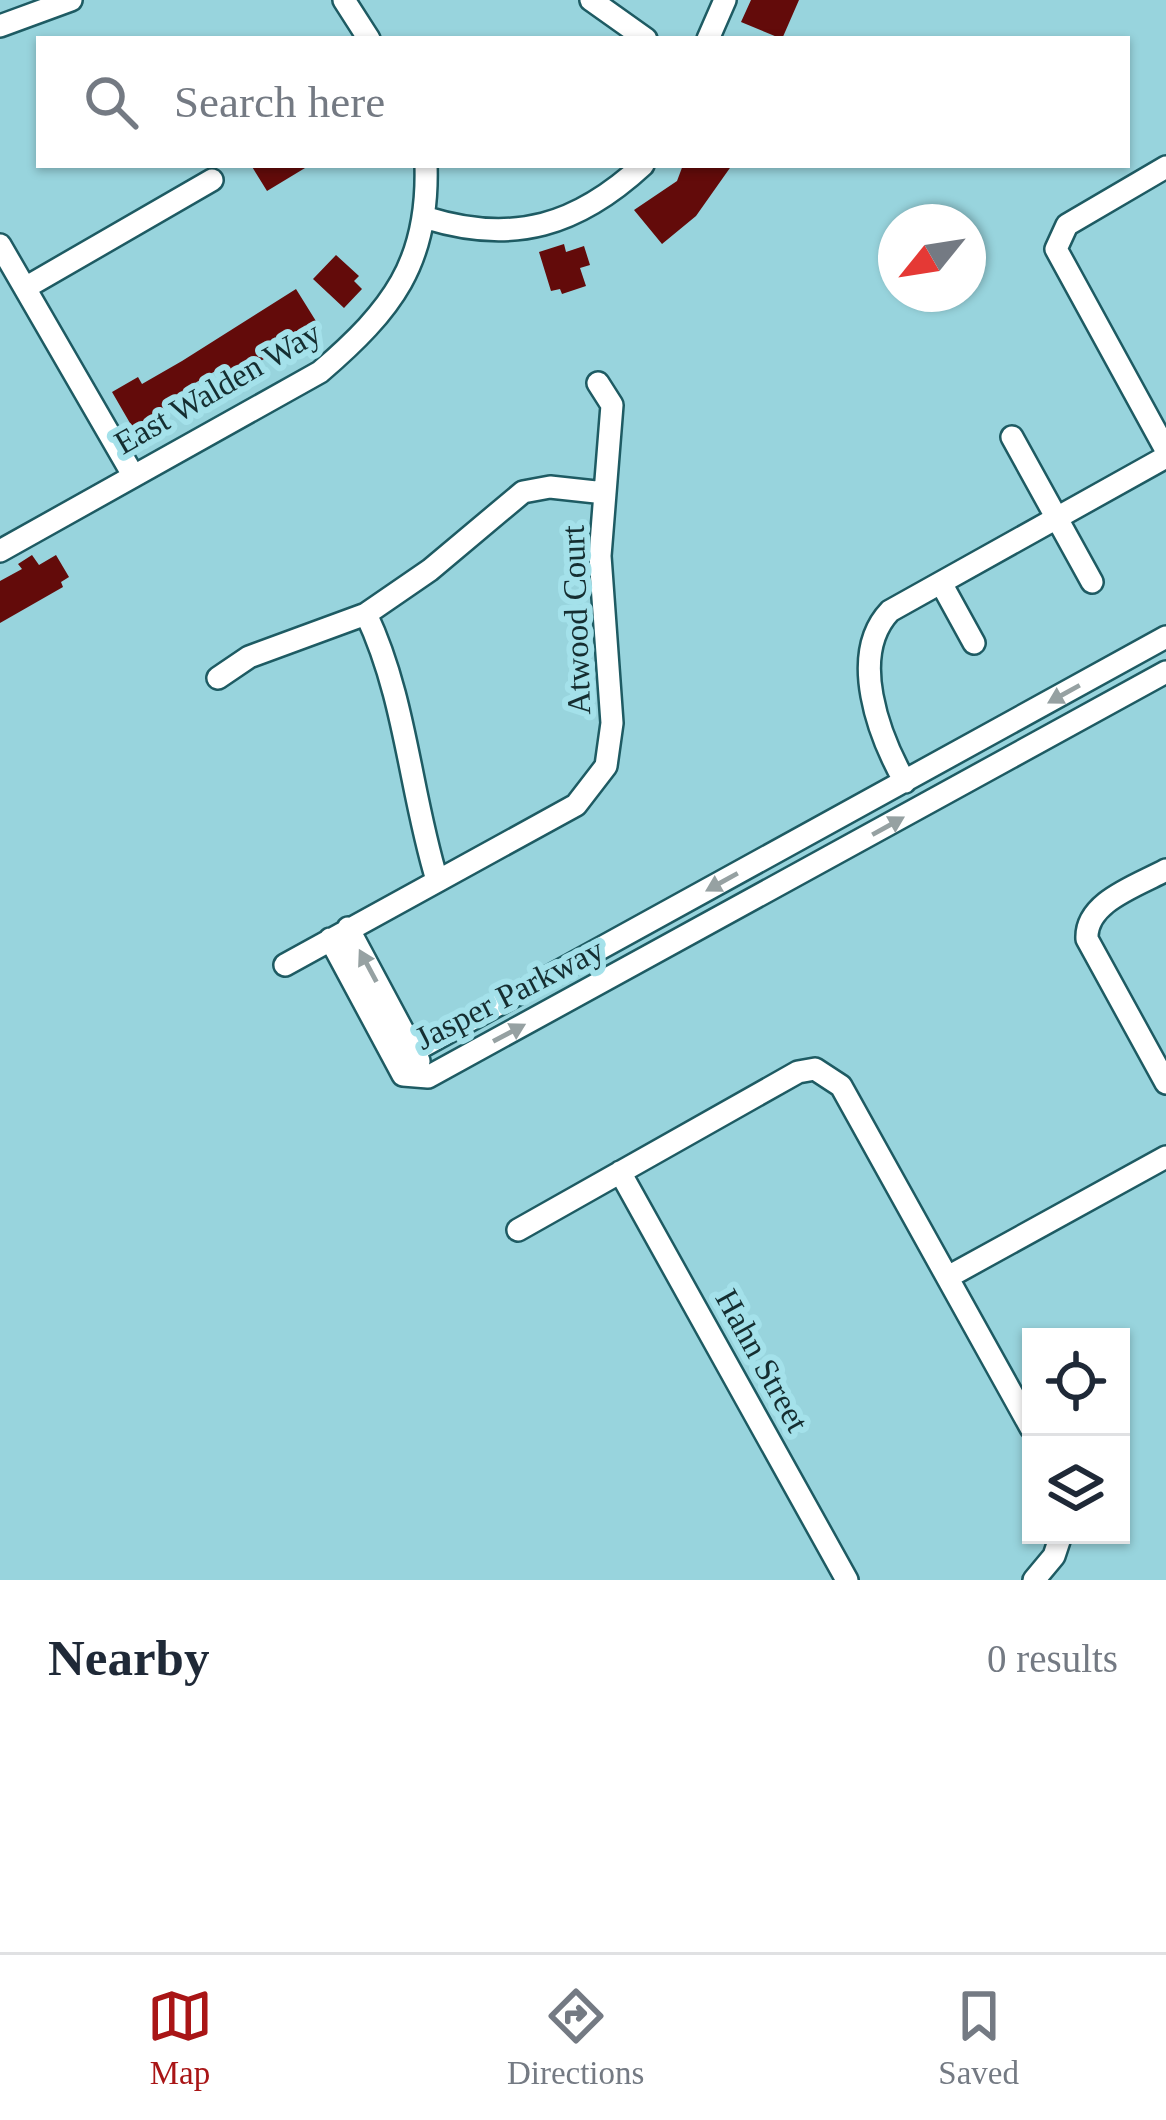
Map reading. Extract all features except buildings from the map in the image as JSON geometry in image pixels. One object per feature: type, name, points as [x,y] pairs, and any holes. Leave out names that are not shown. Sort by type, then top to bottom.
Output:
[{"type":"street","points":[[0,26],[71,0]]},
{"type":"street","points":[[344,0],[367,36]]},
{"type":"street","points":[[591,0],[642,36]]},
{"type":"street","points":[[709,36],[725,0]]},
{"type":"street","points":[[905,782],[878,724],[870,651],[878,623],[890,611],[1166,453],[1056,249],[1067,225],[1166,167]]},
{"type":"street","name":"East Walden Way","points":[[0,551],[320,372],[365,334],[403,285],[428,218],[425,168]]},
{"type":"street","points":[[428,218],[467,230],[553,224],[604,201],[640,168]]},
{"type":"street","points":[[25,288],[212,180]]},
{"type":"street","points":[[0,245],[133,475]]},
{"type":"street","name":"Atwood Court","points":[[285,965],[576,805],[606,766],[612,723],[600,556],[612,405],[598,383]]},
{"type":"street","points":[[1012,437],[1092,582]]},
{"type":"street","points":[[218,678],[249,657],[366,614],[430,570],[523,492],[550,487],[605,493]]},
{"type":"street","points":[[940,583],[974,643]]},
{"type":"street","points":[[366,614],[387,658],[415,807],[437,880]]},
{"type":"street","name":"Jasper Parkway","points":[[1166,637],[414,1051],[403,1075],[428,1077],[1166,672]]},
{"type":"street","points":[[1166,870],[1093,911],[1086,924],[1087,939],[1166,1083]]},
{"type":"street","points":[[339,934],[428,1077]]},
{"type":"street","points":[[339,934],[403,1075]]},
{"type":"street","points":[[518,1230],[798,1072],[815,1069],[841,1086],[1022,1413]]},
{"type":"street","points":[[948,1277],[1166,1157]]},
{"type":"street","name":"Hahn Street","points":[[620,1172],[847,1580]]},
{"type":"street","points":[[1034,1580],[1058,1544]]}]
